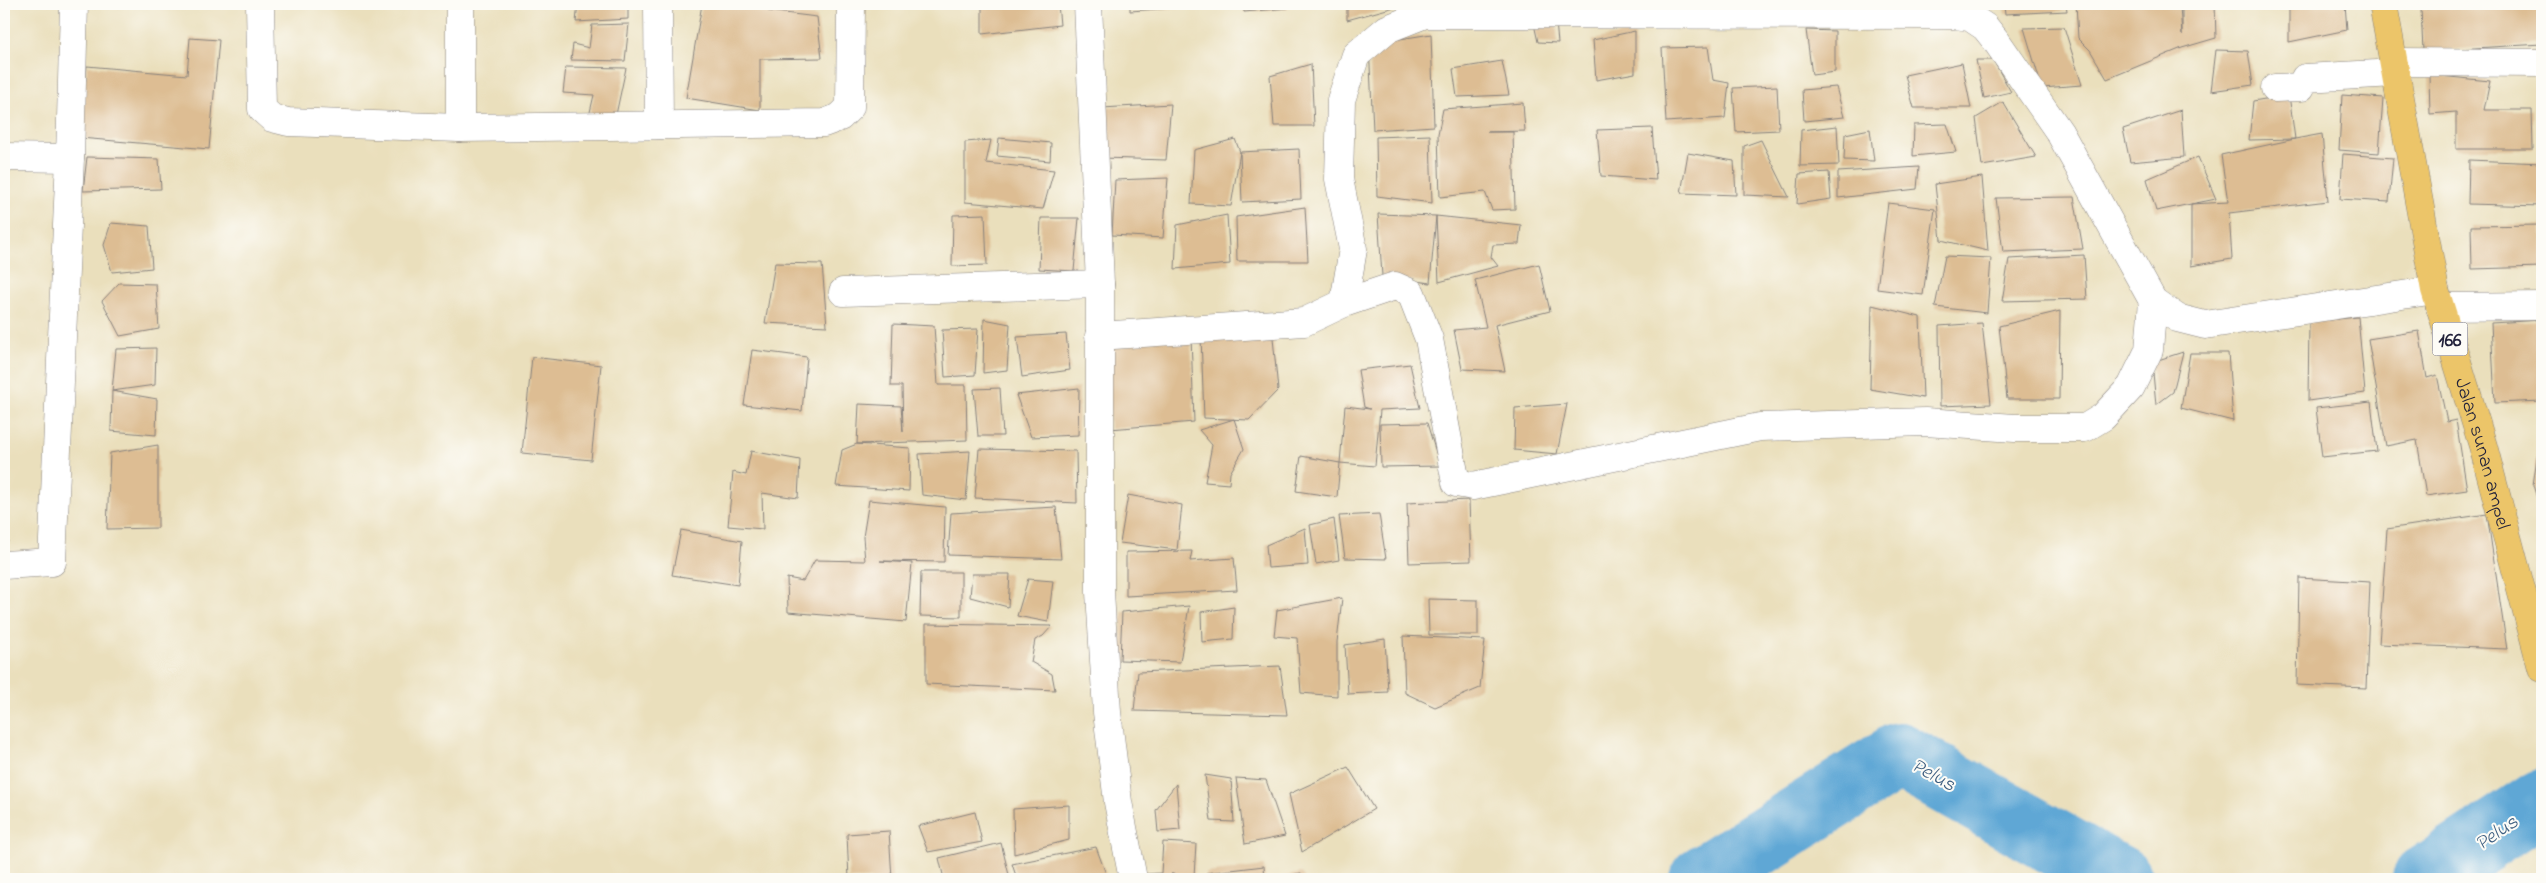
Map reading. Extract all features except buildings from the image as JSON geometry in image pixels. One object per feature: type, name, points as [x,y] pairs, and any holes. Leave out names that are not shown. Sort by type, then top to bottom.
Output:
[{"type":"main road","name":"Jalan sunan ampel","points":[[2383,4],[2437,299],[2483,446],[2542,668]]},
{"type":"street","points":[[4,565],[52,562],[70,158],[74,4]]},
{"type":"street","points":[[260,4],[260,90],[262,110],[272,118],[288,122],[460,128],[824,123],[840,116],[850,106],[851,4]]},
{"type":"street","points":[[460,4],[460,128]]},
{"type":"street","points":[[658,4],[659,125]]},
{"type":"street","points":[[1088,4],[1100,284],[1100,592],[1107,712],[1118,802],[1133,879]]},
{"type":"street","points":[[1344,303],[1353,249],[1339,179],[1341,100],[1356,54],[1387,29],[1426,14],[1954,15],[1970,17],[1984,27],[1997,42],[2060,132],[2153,300],[2177,318],[2205,325],[2437,299],[2542,306]]},
{"type":"street","points":[[2275,88],[2301,87],[2305,78],[2394,68],[2542,63]]},
{"type":"street","points":[[4,157],[70,158]]},
{"type":"street","points":[[843,292],[1100,284]]},
{"type":"street","points":[[1099,336],[1304,322],[1344,303],[1395,286],[1411,293],[1429,339],[1456,483],[1473,486],[1760,427],[1925,422],[2015,428],[2085,428],[2103,418],[2131,387],[2149,350],[2153,300]]},
{"type":"waterway","name":"Pelus","points":[[1702,879],[1899,755],[2120,879]]},
{"type":"waterway","name":"Pelus","points":[[2425,879],[2542,801]]}]
